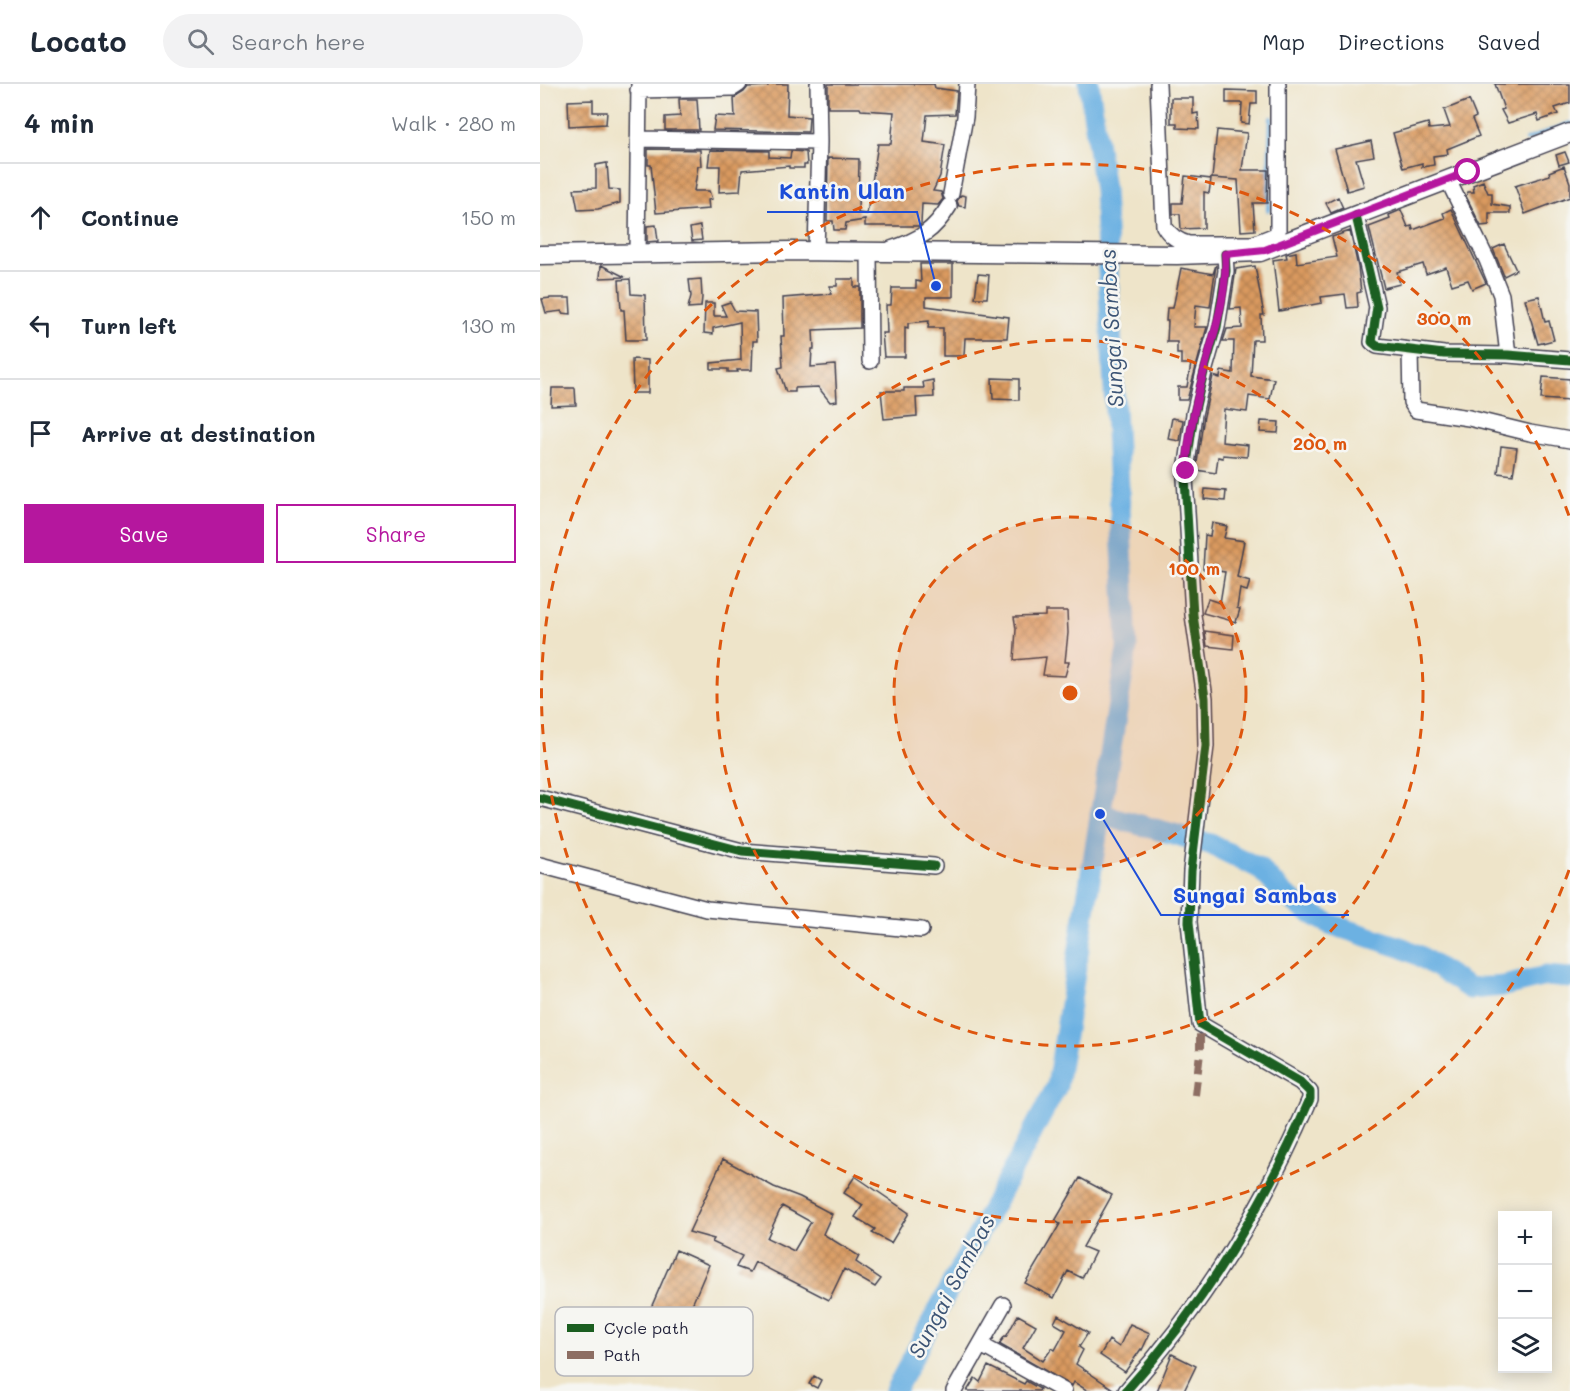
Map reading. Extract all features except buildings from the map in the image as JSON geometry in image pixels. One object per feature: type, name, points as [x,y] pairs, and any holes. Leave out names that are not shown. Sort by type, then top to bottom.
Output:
[{"type":"main road","points":[[540,255],[960,252],[1196,255],[1260,252],[1278,240],[1356,216],[1570,133]]},
{"type":"street","points":[[637,253],[639,87],[733,88],[739,84]]},
{"type":"street","points":[[816,252],[818,84]]},
{"type":"street","points":[[870,361],[876,252],[908,244],[928,233],[941,220],[950,200],[965,117],[967,84]]},
{"type":"street","points":[[1158,84],[1164,226],[1167,231],[1189,244],[1253,244],[1278,240],[1278,84]]},
{"type":"street","points":[[638,139],[819,142]]},
{"type":"street","points":[[1448,180],[1487,260],[1501,295],[1508,355]]},
{"type":"street","points":[[1356,216],[1377,307],[1372,342],[1377,346],[1444,354],[1508,355],[1570,360]]},
{"type":"street","points":[[1126,1391],[1182,1323],[1222,1263],[1270,1183],[1310,1099],[1310,1092],[1300,1082],[1200,1024],[1189,922],[1191,871],[1206,746],[1204,698],[1193,615],[1185,478],[1198,396],[1217,327],[1226,271],[1225,254]]},
{"type":"street","points":[[1410,351],[1411,402],[1416,410],[1468,418],[1570,440]]},
{"type":"street","points":[[540,798],[742,851],[934,866]]},
{"type":"street","points":[[540,865],[707,909],[921,930]]},
{"type":"street","points":[[954,1391],[1003,1305]]},
{"type":"street","points":[[981,1345],[1064,1391]]},
{"type":"waterway","name":"Sungai Sambas","points":[[895,1391],[1057,1086],[1127,648],[1104,190],[1089,84]]},
{"type":"waterway","points":[[1268,210],[1271,118]]},
{"type":"waterway","points":[[1526,140],[1570,123]]},
{"type":"waterway","points":[[1100,814],[1210,844],[1259,868],[1284,894],[1305,910],[1330,924],[1403,948],[1420,956],[1470,989],[1504,986],[1546,976],[1570,978]]},
{"type":"marked path","points":[[1195,1095],[1200,1053],[1200,1024]]},
{"type":"cycle path","points":[[1356,216],[1377,307],[1372,342],[1377,346],[1444,354],[1508,355],[1570,360]]},
{"type":"cycle path","points":[[1126,1391],[1181,1324],[1230,1253],[1273,1177],[1310,1099],[1310,1092],[1300,1082],[1200,1024],[1189,922],[1191,871],[1206,746],[1205,698],[1193,615],[1185,478],[1194,414],[1217,327],[1226,271],[1225,254]]},
{"type":"cycle path","points":[[540,798],[742,851],[934,866]]},
{"type":"place","name":"Kantin Ulan","points":[[936,286]]},
{"type":"place","name":"Sungai Sambas","points":[[1100,814]]},
{"type":"route","points":[[1186,471],[1198,396],[1217,327],[1223,294],[1226,271],[1225,254],[1260,252],[1468,172]]}]
